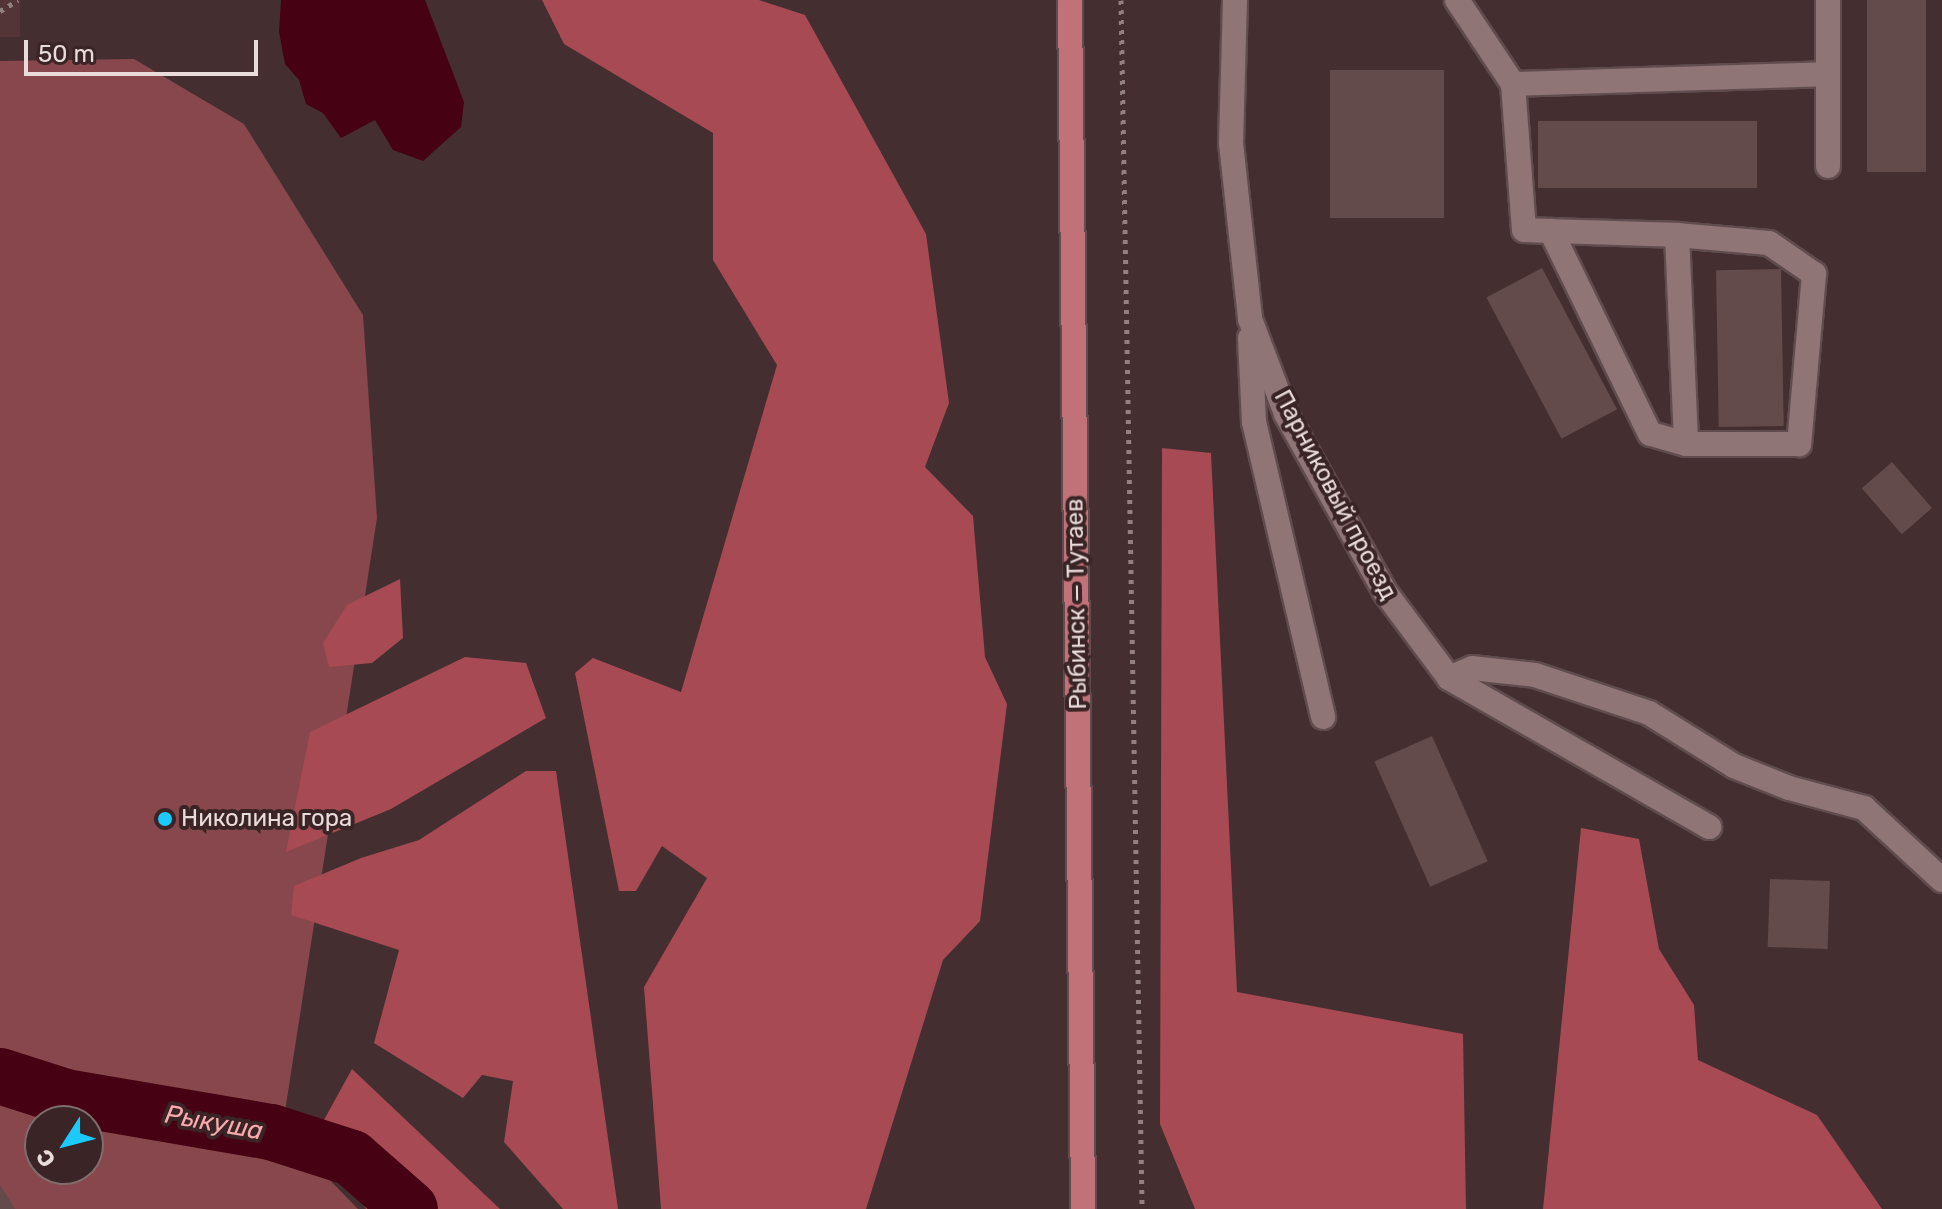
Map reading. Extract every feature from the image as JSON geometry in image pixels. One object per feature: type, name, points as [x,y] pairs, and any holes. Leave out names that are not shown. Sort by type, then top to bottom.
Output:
[{"type":"main road","name":"Рыбинск — Тутаев","points":[[1070,0],[1083,1209]]},
{"type":"lane","name":"Парниковый проезд","points":[[1235,0],[1231,143],[1250,319],[1286,414],[1370,566],[1449,678],[1709,827]]},
{"type":"lane","points":[[1457,0],[1513,84],[1524,230],[1677,235],[1769,243],[1814,274],[1799,444],[1686,444],[1650,434],[1551,231]]},
{"type":"lane","points":[[1828,0],[1828,166]]},
{"type":"lane","points":[[1513,84],[1828,74]]},
{"type":"lane","points":[[1677,235],[1686,444]]},
{"type":"lane","points":[[1250,319],[1254,422],[1323,717]]},
{"type":"lane","points":[[1449,678],[1472,668],[1535,675],[1649,713],[1734,766],[1789,788],[1864,808],[1942,880]]},
{"type":"path","points":[[0,11],[18,0]]},
{"type":"path","points":[[1121,0],[1142,1209]]},
{"type":"shaded area","points":[[0,0],[20,0],[20,37],[0,37]]},
{"type":"shaded area","points":[[281,0],[425,0],[464,102],[461,127],[423,161],[393,150],[375,120],[341,138],[323,113],[306,104],[299,80],[285,64],[279,32]]},
{"type":"shaded area","points":[[542,0],[759,0],[805,15],[926,234],[949,403],[925,467],[973,516],[985,657],[1007,704],[980,921],[943,960],[866,1209],[661,1209],[644,987],[707,878],[662,846],[636,891],[619,891],[575,673],[593,658],[681,692],[777,365],[713,260],[713,133],[564,44]]},
{"type":"shaded area","name":"Николина гора","points":[[134,59],[244,124],[363,315],[377,518],[282,1131],[358,1209],[0,1209],[0,61]]},
{"type":"shaded area","points":[[1162,448],[1211,453],[1237,992],[1463,1034],[1466,1209],[1195,1209],[1160,1124]]},
{"type":"shaded area","points":[[400,579],[403,638],[372,663],[329,667],[323,643],[347,605]]},
{"type":"shaded area","points":[[465,657],[526,663],[546,718],[391,809],[286,852],[310,732]]},
{"type":"shaded area","points":[[526,771],[556,771],[618,1209],[563,1209],[504,1142],[513,1081],[482,1075],[463,1098],[374,1043],[399,950],[291,915],[294,886],[361,858],[419,840]]},
{"type":"shaded area","points":[[1581,828],[1639,839],[1659,949],[1694,1005],[1698,1060],[1817,1115],[1882,1209],[1543,1209]]},
{"type":"shaded area","points":[[352,1069],[500,1209],[366,1209],[319,1129]]},
{"type":"building","points":[[1867,0],[1926,0],[1926,172],[1867,172]]},
{"type":"building","points":[[1330,70],[1444,70],[1444,218],[1330,218]]},
{"type":"building","points":[[1538,121],[1757,121],[1757,188],[1538,188]]},
{"type":"building","points":[[1542,268],[1617,409],[1561,439],[1486,298]]},
{"type":"building","points":[[1781,269],[1784,426],[1719,427],[1716,270]]},
{"type":"building","points":[[1892,462],[1932,508],[1902,534],[1862,488]]},
{"type":"building","points":[[1432,736],[1488,861],[1430,887],[1374,762]]},
{"type":"building","points":[[1770,879],[1830,881],[1828,949],[1768,947]]},
{"type":"building","points":[[0,1185],[15,1209],[0,1209]]},
{"type":"waterway","name":"Рыкуша","points":[[0,1076],[66,1097],[271,1132],[352,1158],[410,1209]]},
{"type":"place","name":"Николина гора","points":[[165,819]]}]
